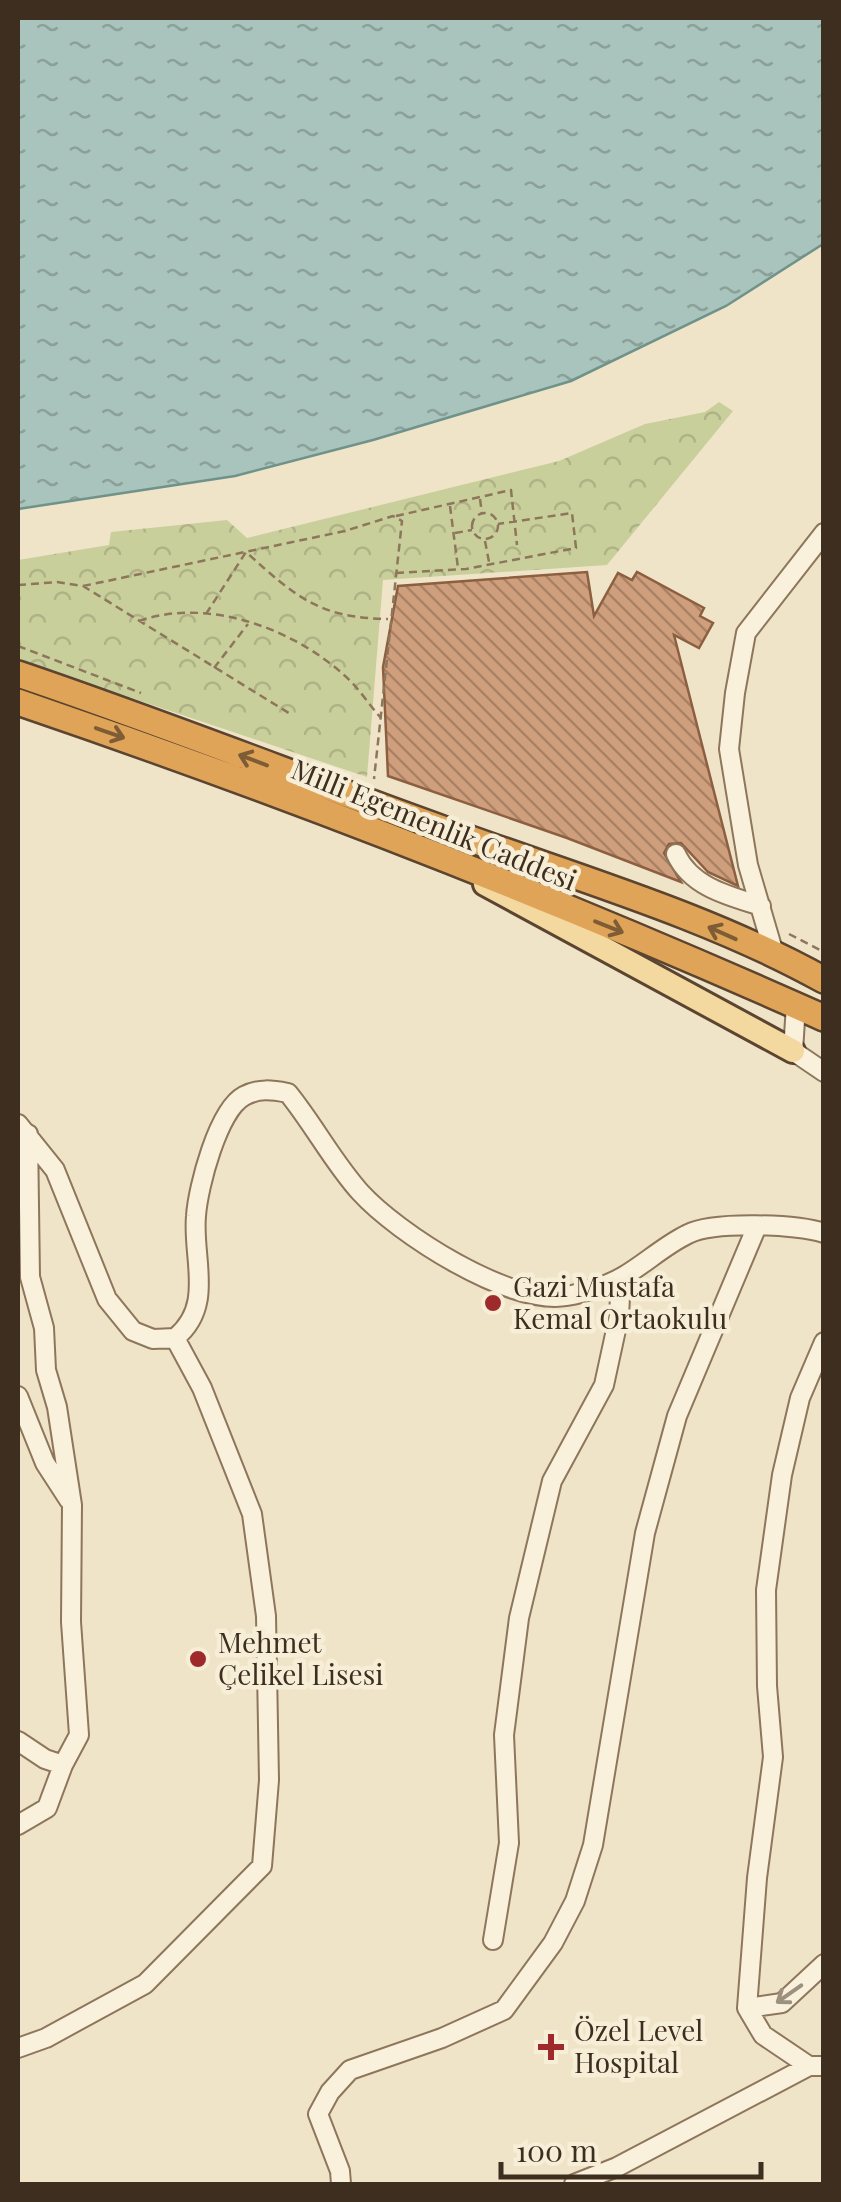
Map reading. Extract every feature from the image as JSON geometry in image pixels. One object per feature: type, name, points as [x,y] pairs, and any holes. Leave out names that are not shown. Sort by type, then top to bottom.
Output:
[{"type":"highway","name":"Milli Egemenlik Caddesi","points":[[18,674],[677,913],[817,976]]},
{"type":"highway","name":"Milli Egemenlik Caddesi","points":[[18,702],[156,749],[430,854],[824,1018]]},
{"type":"highway","points":[[762,990],[775,957]]},
{"type":"highway","points":[[796,1006],[817,976]]},
{"type":"main road","points":[[430,854],[553,924],[642,967],[789,1048]]},
{"type":"main road","points":[[762,990],[761,1018],[789,1048]]},
{"type":"street","points":[[775,957],[748,865],[729,749],[746,633],[824,534]]},
{"type":"street","points":[[676,854],[693,879],[760,906]]},
{"type":"street","points":[[796,1006],[789,1048],[824,1072]]},
{"type":"street","points":[[22,1129],[56,1170],[107,1299],[133,1331],[152,1339],[175,1338],[188,1328],[198,1303],[201,1267],[196,1216],[208,1159],[223,1122],[241,1097],[266,1088],[288,1093],[360,1193],[396,1223],[458,1264],[516,1292],[564,1297],[621,1278],[692,1231],[726,1225],[822,1231]]},
{"type":"street","points":[[18,1826],[46,1808],[79,1734],[71,1622],[72,1505],[63,1440],[46,1370],[44,1328],[30,1277],[22,1129]]},
{"type":"street","points":[[340,2184],[340,2172],[318,2114],[330,2092],[350,2070],[442,2038],[504,2010],[553,1943],[575,1901],[592,1845],[645,1533],[678,1416],[757,1226]]},
{"type":"street","points":[[492,1940],[509,1844],[504,1735],[519,1618],[552,1481],[604,1385],[619,1316],[621,1278]]},
{"type":"street","points":[[18,2048],[46,2038],[144,1984],[262,1866],[269,1780],[266,1616],[252,1514],[202,1388],[175,1338]]},
{"type":"street","points":[[816,2066],[763,2035],[747,2008],[773,1757],[766,1590],[782,1474],[800,1398],[824,1342]]},
{"type":"street","points":[[18,1396],[45,1463],[72,1505]]},
{"type":"street","points":[[18,1741],[45,1759],[63,1764]]},
{"type":"street","points":[[747,2008],[782,2003],[824,1964]]},
{"type":"street","points":[[574,2184],[816,2066]]},
{"type":"path","points":[[18,585],[57,582],[83,586],[345,531],[393,516],[511,490],[517,545]]},
{"type":"path","points":[[480,498],[482,514]]},
{"type":"path","points":[[450,504],[458,570]]},
{"type":"path","points":[[394,574],[458,570],[576,548],[572,513],[498,524]]},
{"type":"path","points":[[473,530],[476,518],[482,514],[490,514],[498,524]]},
{"type":"path","points":[[374,784],[402,521],[393,516]]},
{"type":"path","points":[[473,530],[485,539],[493,536],[498,524]]},
{"type":"path","points":[[454,533],[473,530]]},
{"type":"path","points":[[485,539],[490,565]]},
{"type":"path","points":[[205,615],[246,552]]},
{"type":"path","points":[[246,552],[326,612],[390,619]]},
{"type":"path","points":[[83,586],[292,716]]},
{"type":"path","points":[[137,622],[195,613],[249,622],[302,644],[346,676],[380,718]]},
{"type":"path","points":[[214,668],[249,622]]},
{"type":"green space","points":[[719,402],[733,411],[607,565],[383,580],[367,777],[18,660],[18,560],[109,545],[111,532],[227,520],[247,538],[559,461],[645,424],[705,412]]},
{"type":"water","points":[[18,18],[823,18],[823,244],[726,306],[571,381],[235,476],[18,509]]},
{"type":"building","points":[[587,572],[594,616],[618,573],[632,580],[637,572],[704,608],[700,616],[713,623],[699,648],[674,635],[738,886],[708,872],[681,843],[669,844],[664,853],[681,882],[388,776],[383,667],[398,586]]},
{"type":"place","name":"Gazi Mustafa Kemal Ortaokulu","points":[[493,1303]]},
{"type":"place","name":"Mehmet Çelikel Lisesi","points":[[198,1659]]},
{"type":"place","name":"Özel Level Hospital","points":[[551,2047]]}]
